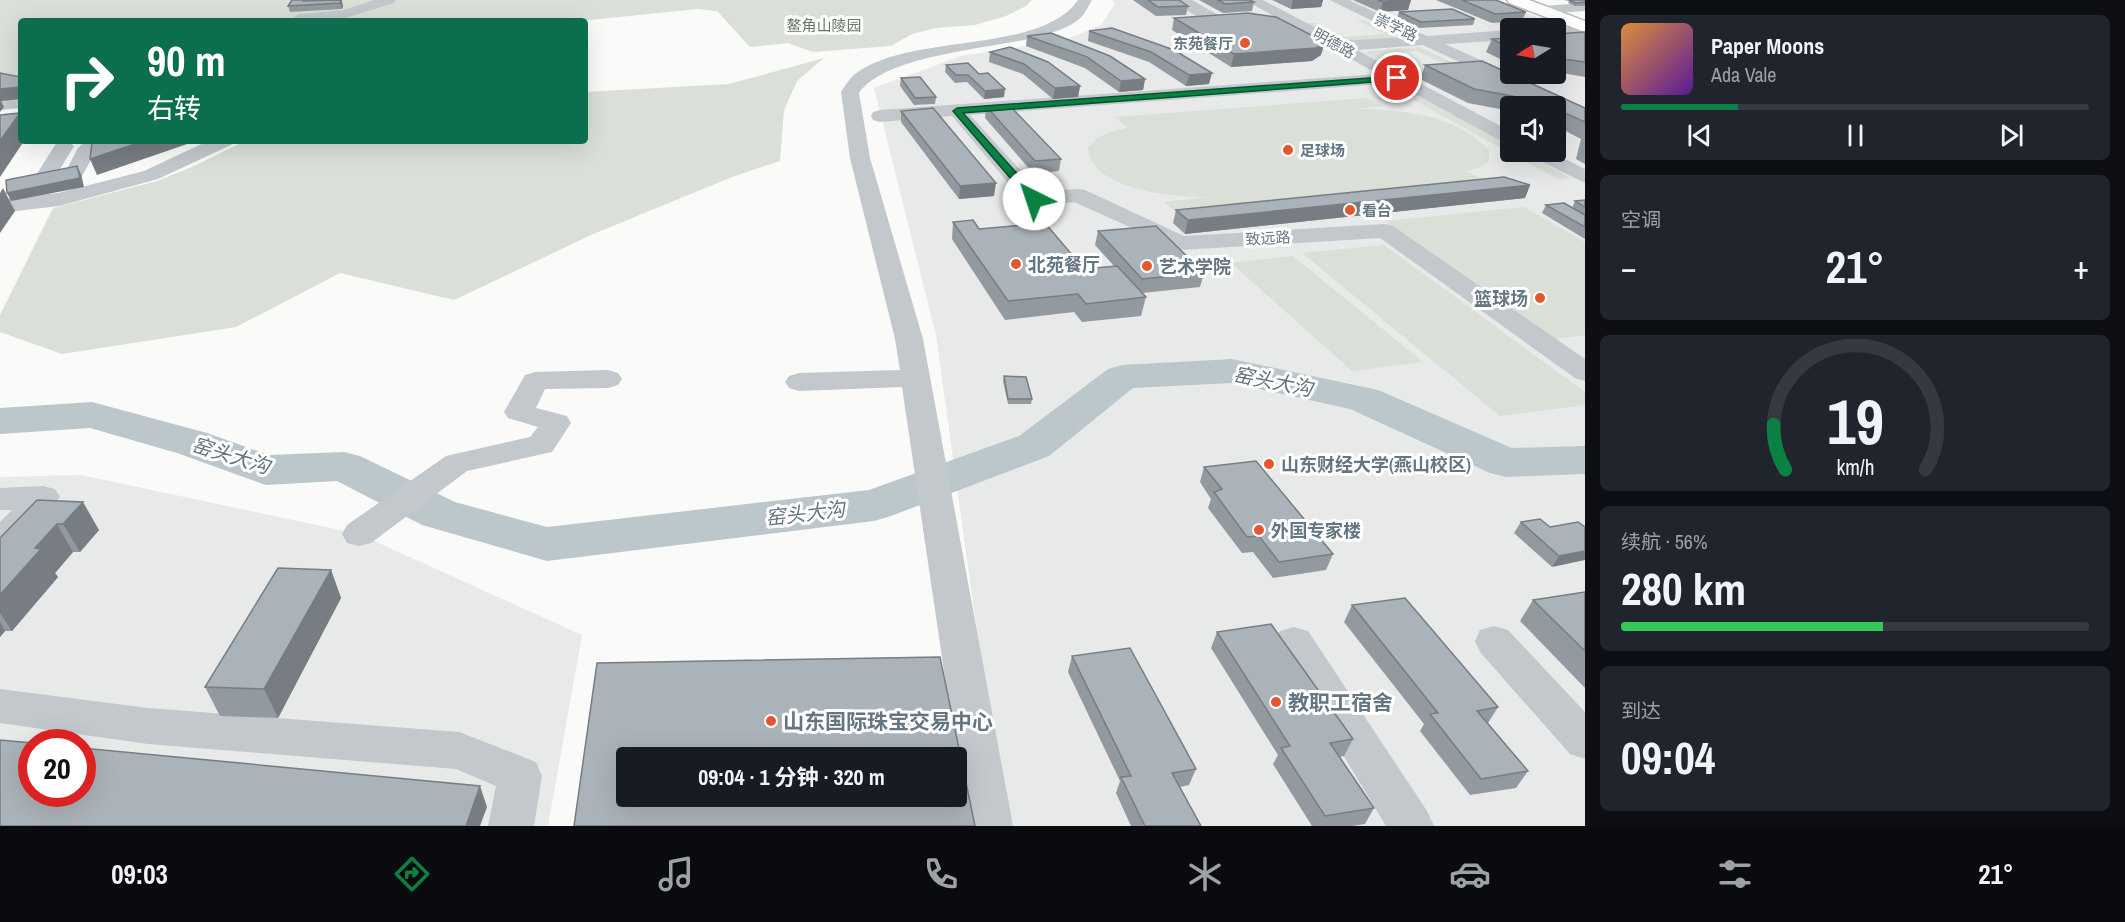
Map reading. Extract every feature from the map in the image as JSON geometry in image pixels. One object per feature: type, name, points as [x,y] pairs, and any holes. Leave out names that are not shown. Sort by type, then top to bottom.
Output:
[{"type":"main road","points":[[1515,0],[1585,31]]},
{"type":"street","points":[[299,18],[345,14],[389,0]]},
{"type":"street","points":[[990,826],[909,339],[860,158],[850,93],[862,77],[887,65],[939,51],[1020,38],[1074,19],[1085,0]]},
{"type":"street","points":[[1182,0],[1220,23],[1291,19]]},
{"type":"street","name":"明德路","points":[[1252,0],[1500,133]]},
{"type":"street","name":"崇学路","points":[[1337,0],[1585,114]]},
{"type":"street","points":[[1541,10],[1585,7]]},
{"type":"street","points":[[1566,33],[1585,31]]},
{"type":"street","points":[[1340,47],[1500,38]]},
{"type":"street","points":[[880,116],[1397,78]]},
{"type":"street","points":[[0,105],[18,103]]},
{"type":"street","name":"致远路","points":[[957,111],[1034,199],[1077,195],[1181,243],[1384,231],[1585,372]]},
{"type":"street","points":[[59,144],[45,177],[74,174],[88,148],[95,144]]},
{"type":"street","points":[[0,206],[59,199],[151,175],[218,144]]},
{"type":"street","points":[[1556,162],[1585,177]]},
{"type":"street","points":[[1554,350],[1585,346]]},
{"type":"street","points":[[799,381],[915,378]]},
{"type":"street","points":[[359,534],[457,463],[541,445],[556,423],[519,412],[535,381],[608,379]]},
{"type":"street","points":[[0,499],[43,496],[0,543]]},
{"type":"street","points":[[1494,641],[1585,741]]},
{"type":"street","points":[[1294,642],[1411,826]]},
{"type":"street","points":[[0,706],[148,726],[459,751],[520,777],[511,826]]},
{"type":"shaded area","name":"山东财经大学(燕山校区)","points":[[1112,0],[1494,0],[1538,18],[1500,18],[1500,84],[1566,84],[1566,29],[1585,37],[1585,826],[1009,826],[991,733],[936,335],[874,88],[961,56],[1065,40],[1101,25],[1115,4]]},
{"type":"shaded area","points":[[81,475],[359,534],[582,635],[548,826],[0,826],[0,477]]},
{"type":"green space","name":"鳌角山陵园","points":[[0,0],[1032,0],[1026,6],[1006,16],[975,25],[936,28],[912,34],[891,46],[813,52],[788,43],[750,47],[717,11],[698,9],[588,20],[588,18],[18,18],[18,82],[0,78]]},
{"type":"green space","points":[[1357,20],[1364,20],[1397,38],[1347,41],[1335,39],[1306,23],[1316,23],[1345,37],[1385,34]]},
{"type":"green space","points":[[1419,47],[1469,70],[1459,71],[1417,51],[1382,54],[1420,73],[1407,74],[1367,54],[1367,51]]},
{"type":"green space","points":[[824,58],[797,81],[784,110],[780,161],[732,177],[591,235],[454,300],[340,273],[236,327],[62,354],[0,332],[0,315],[53,208],[157,181],[239,144],[588,144],[588,92],[729,84]]},
{"type":"green space","points":[[1411,91],[1500,140],[1500,148],[1399,92]]},
{"type":"green space","points":[[1367,98],[1382,106],[1355,109],[1391,110],[1428,116],[1462,129],[1489,151],[1489,161],[1479,168],[1460,173],[1469,172],[1492,185],[1181,216],[1164,202],[1209,197],[1157,193],[1119,182],[1104,174],[1093,162],[1088,148],[1096,139],[1106,134],[1128,128],[1115,117]]},
{"type":"green space","points":[[1526,162],[1541,162],[1571,178],[1557,179]]},
{"type":"green space","points":[[1524,207],[1585,242],[1585,335],[1554,339],[1385,221]]},
{"type":"green space","points":[[1384,245],[1585,392],[1585,405],[1500,416],[1302,253]]},
{"type":"green space","points":[[1293,256],[1423,362],[1352,371],[1231,263]]},
{"type":"building","points":[[292,0],[341,0],[340,3],[288,6]]},
{"type":"building","points":[[1148,0],[1179,0],[1188,6],[1158,7]]},
{"type":"building","points":[[1218,0],[1250,0],[1254,2],[1225,4]]},
{"type":"building","points":[[1378,0],[1411,0],[1383,2]]},
{"type":"building","points":[[1462,0],[1496,0],[1526,12],[1495,14]]},
{"type":"building","points":[[1569,0],[1585,0],[1585,2],[1576,3]]},
{"type":"building","points":[[1452,9],[1475,19],[1421,22],[1399,12]]},
{"type":"building","points":[[1248,13],[1276,17],[1325,42],[1316,48],[1234,54],[1174,18]]},
{"type":"building","points":[[1112,28],[1174,50],[1212,73],[1189,75],[1151,52],[1089,31]]},
{"type":"building","points":[[1585,32],[1585,62],[1566,59],[1566,33]]},
{"type":"building","points":[[1051,33],[1110,56],[1145,79],[1121,81],[1087,57],[1027,36]]},
{"type":"building","points":[[1010,47],[1048,62],[1080,86],[1055,88],[1024,64],[990,52]]},
{"type":"building","points":[[1482,61],[1500,69],[1500,84],[1532,84],[1559,96],[1512,96],[1474,89],[1425,65]]},
{"type":"building","points":[[968,63],[979,74],[988,73],[1005,89],[985,91],[968,75],[956,75],[946,65]]},
{"type":"building","points":[[0,73],[18,76],[18,87],[0,89]]},
{"type":"building","points":[[920,77],[936,97],[915,98],[901,78]]},
{"type":"building","points":[[1566,99],[1585,108],[1585,122],[1566,113]]},
{"type":"building","points":[[1009,105],[1061,159],[1035,161],[986,106]]},
{"type":"building","points":[[933,108],[996,183],[960,186],[901,111]]},
{"type":"building","points":[[18,113],[0,141],[0,115]]},
{"type":"building","points":[[92,144],[135,144],[90,159]]},
{"type":"building","points":[[77,166],[80,178],[7,193],[6,180]]},
{"type":"building","points":[[1504,177],[1530,185],[1188,220],[1176,210]]},
{"type":"building","points":[[1585,200],[1585,207],[1575,201]]},
{"type":"building","points":[[1564,203],[1585,215],[1585,227],[1546,205]]},
{"type":"building","name":"北苑餐厅","points":[[973,220],[979,229],[1045,223],[1084,269],[1117,266],[1146,297],[1086,304],[1078,294],[1008,301],[953,222]]},
{"type":"building","points":[[1156,226],[1204,273],[1142,279],[1098,231]]},
{"type":"building","points":[[1004,376],[1026,377],[1032,399],[1008,399]]},
{"type":"building","name":"外国专家楼","points":[[1256,461],[1333,554],[1279,562],[1259,536],[1247,537],[1214,492],[1222,489],[1204,467]]},
{"type":"building","points":[[37,500],[83,502],[63,524],[57,524],[35,548],[41,549],[0,595],[0,538]]},
{"type":"building","points":[[1540,519],[1550,527],[1578,522],[1585,527],[1585,551],[1559,556],[1521,522]]},
{"type":"building","points":[[278,568],[331,570],[264,689],[205,687]]},
{"type":"building","points":[[1585,592],[1585,651],[1533,600]]},
{"type":"building","points":[[1405,598],[1498,707],[1477,711],[1528,771],[1481,779],[1430,714],[1438,713],[1352,605]]},
{"type":"building","name":"教职工宿舍","points":[[1271,624],[1353,739],[1330,743],[1374,808],[1325,816],[1281,748],[1290,746],[1217,632]]},
{"type":"building","points":[[1130,648],[1196,769],[1172,773],[1201,826],[1145,826],[1121,777],[1131,776],[1072,656]]},
{"type":"building","name":"山东国际珠宝交易中心","points":[[940,657],[959,747],[616,747],[616,807],[967,807],[967,787],[975,826],[574,826],[597,663]]},
{"type":"building","points":[[0,740],[18,742],[18,807],[96,807],[96,749],[480,786],[466,826],[0,826]]},
{"type":"waterway","name":"窑头大沟","points":[[0,421],[92,415],[192,443],[266,470],[344,466],[439,514],[547,544],[874,505],[1034,446],[1122,377],[1232,371],[1363,399],[1506,463],[1585,460]]},
{"type":"place","name":"东苑餐厅","points":[[1245,43]]},
{"type":"place","name":"足球场","points":[[1288,150]]},
{"type":"place","name":"看台","points":[[1350,210]]},
{"type":"place","name":"北苑餐厅","points":[[1016,264]]},
{"type":"place","name":"艺术学院","points":[[1147,266]]},
{"type":"place","name":"篮球场","points":[[1540,298]]},
{"type":"place","name":"山东财经大学(燕山校区)","points":[[1269,464]]},
{"type":"place","name":"外国专家楼","points":[[1259,530]]},
{"type":"place","name":"教职工宿舍","points":[[1276,702]]},
{"type":"place","name":"山东国际珠宝交易中心","points":[[771,721]]},
{"type":"route","points":[[1034,199],[957,111],[1397,78]]}]
